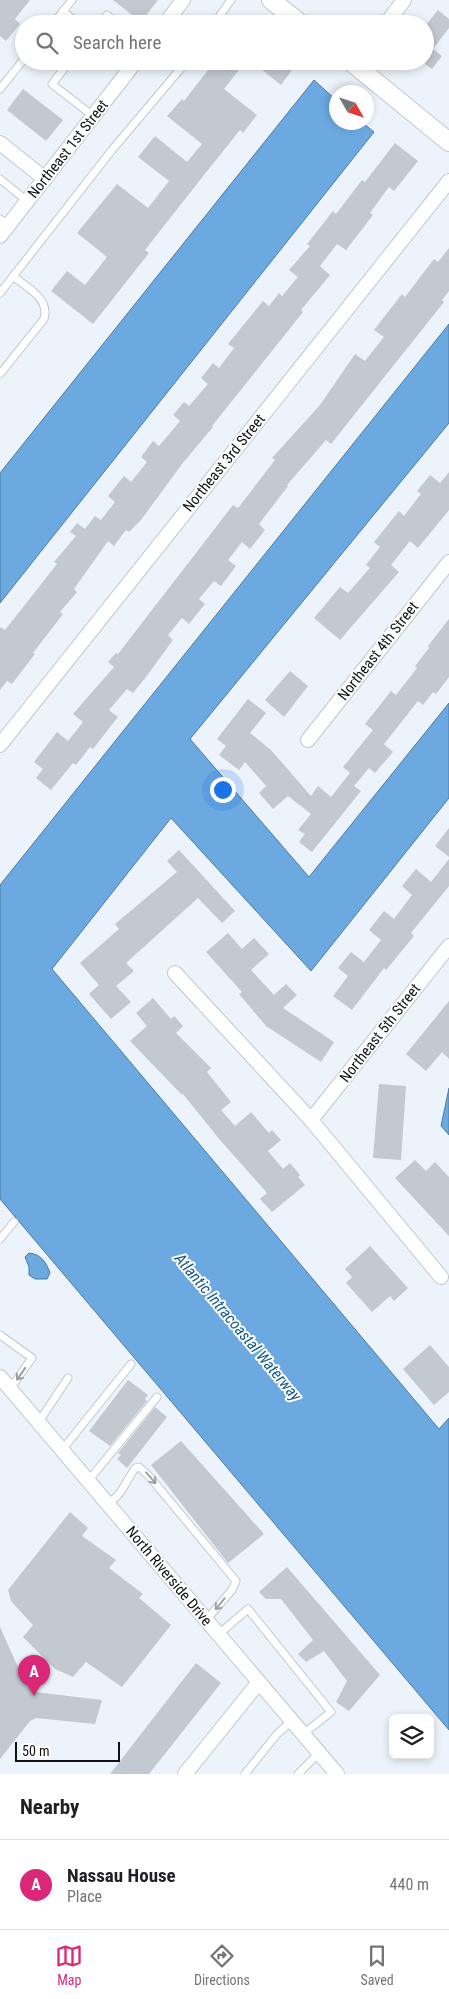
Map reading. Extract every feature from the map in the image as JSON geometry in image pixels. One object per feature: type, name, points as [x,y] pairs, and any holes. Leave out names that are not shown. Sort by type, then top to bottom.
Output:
[{"type":"street","points":[[172,15],[183,0]]},
{"type":"street","points":[[271,0],[290,15]]},
{"type":"street","points":[[393,15],[404,0]]},
{"type":"street","name":"Northeast 1st Street","points":[[3,227],[27,201],[129,70]]},
{"type":"street","points":[[363,70],[449,142]]},
{"type":"street","points":[[0,143],[44,179]]},
{"type":"street","name":"Northeast 3rd Street","points":[[0,745],[449,181]]},
{"type":"street","name":"Northeast 4th Street","points":[[308,740],[449,562]]},
{"type":"street","name":"Northeast 5th Street","points":[[311,1120],[449,946]]},
{"type":"street","points":[[176,973],[311,1120],[441,1277]]},
{"type":"street","name":"North Riverside Drive","points":[[0,1377],[337,1774]]},
{"type":"street","points":[[185,1774],[259,1682]]},
{"type":"lane","points":[[59,15],[72,0]]},
{"type":"lane","points":[[221,15],[232,0]]},
{"type":"lane","points":[[62,11],[67,15]]},
{"type":"lane","points":[[0,89],[15,70]]},
{"type":"lane","points":[[63,70],[52,84],[93,116]]},
{"type":"lane","points":[[0,292],[112,150],[179,70]]},
{"type":"lane","points":[[0,179],[27,201]]},
{"type":"lane","points":[[0,374],[44,319],[46,313],[42,299],[13,276]]},
{"type":"lane","points":[[0,1239],[14,1222]]},
{"type":"lane","points":[[0,1335],[32,1358],[10,1390]]},
{"type":"lane","points":[[62,1450],[131,1364]]},
{"type":"lane","points":[[38,1422],[68,1378]]},
{"type":"lane","points":[[88,1481],[157,1397]]},
{"type":"lane","points":[[108,1505],[120,1493],[135,1468],[139,1467],[149,1476],[235,1578],[235,1585],[232,1590],[206,1620]]},
{"type":"lane","points":[[219,1634],[248,1608],[331,1712],[303,1734]]},
{"type":"lane","points":[[245,1774],[277,1734],[292,1721]]},
{"type":"lane","points":[[298,1774],[320,1753]]},
{"type":"water","points":[[314,80],[329,94],[329,130],[372,130],[374,132],[0,603],[0,473]]},
{"type":"water","name":"Atlantic Intracoastal Waterway","points":[[449,324],[449,423],[190,739],[309,877],[449,703],[449,798],[311,971],[171,818],[52,969],[439,1429],[449,1418],[449,1730],[0,1199],[0,885]]},
{"type":"water","points":[[449,1088],[449,1135],[441,1126]]},
{"type":"water","points":[[29,1253],[37,1255],[45,1262],[50,1273],[47,1279],[35,1279],[29,1275],[29,1267],[25,1257]]},
{"type":"building","points":[[0,0],[30,0],[18,15],[15,15],[15,30],[6,41],[0,36]]},
{"type":"building","points":[[113,0],[158,0],[146,15],[132,15]]},
{"type":"building","points":[[438,10],[449,19],[449,28],[434,48],[434,15]]},
{"type":"building","points":[[434,50],[442,56],[434,66]]},
{"type":"building","points":[[208,70],[239,70],[224,89],[257,115],[243,133],[240,130],[145,250],[149,253],[93,324],[51,291],[67,271],[85,285],[107,257],[77,233],[117,184],[148,208],[169,181],[138,157],[155,136],[187,162],[202,144],[167,116],[182,99],[184,101]]},
{"type":"building","points":[[262,70],[292,70],[281,85]]},
{"type":"building","points":[[23,89],[63,120],[46,141],[7,110]]},
{"type":"building","points":[[395,143],[418,161],[394,191],[389,187],[370,213],[373,215],[346,250],[337,244],[320,266],[330,275],[301,310],[303,312],[182,464],[141,520],[129,532],[126,530],[114,546],[108,541],[74,589],[77,592],[60,612],[63,614],[33,653],[35,654],[12,684],[7,681],[0,690],[0,627],[5,630],[57,564],[54,562],[76,536],[70,532],[77,523],[85,529],[95,516],[101,520],[115,502],[108,496],[124,476],[131,482],[147,462],[141,457],[153,441],[159,446],[180,421],[173,415],[184,402],[189,406],[208,384],[201,378],[213,363],[219,368],[234,348],[228,344],[263,301],[269,306],[279,293],[282,296],[298,277],[289,270],[310,246],[307,244],[333,211],[336,214],[362,180],[365,182]]},
{"type":"building","points":[[449,248],[449,291],[442,300],[444,302],[331,444],[326,440],[287,485],[259,524],[265,530],[250,549],[242,542],[228,560],[236,566],[221,586],[214,581],[199,599],[205,604],[189,624],[182,618],[168,635],[173,640],[146,677],[133,693],[127,689],[109,710],[118,717],[93,749],[90,747],[76,765],[73,763],[51,790],[36,778],[43,769],[34,762],[57,732],[68,741],[83,722],[73,714],[114,667],[108,662],[116,653],[118,654],[233,505],[238,508],[275,460],[272,458],[320,405],[355,354],[365,361],[384,337],[374,330],[402,294],[405,297],[434,259],[438,262]]},
{"type":"building","points":[[449,472],[449,510],[418,548],[410,541],[391,565],[399,572],[340,640],[314,618],[340,587],[348,593],[370,568],[366,565],[380,547],[374,542],[399,511],[404,516],[421,494],[417,491],[430,475],[440,483]]},
{"type":"building","points":[[449,619],[449,677],[436,694],[433,692],[423,705],[418,701],[384,744],[393,752],[375,773],[369,768],[354,786],[361,791],[312,852],[299,842],[305,834],[298,830],[311,814],[288,796],[273,809],[259,793],[266,786],[245,762],[239,770],[219,755],[226,746],[217,739],[248,699],[266,713],[250,733],[271,750],[311,796],[318,786],[331,797],[350,773],[343,767],[373,730],[365,724],[391,691],[396,695],[417,668],[415,666],[429,648],[428,646]]},
{"type":"building","points":[[290,671],[308,686],[284,717],[265,700]]},
{"type":"building","points":[[449,828],[449,857],[435,846]]},
{"type":"building","points":[[179,850],[235,911],[222,923],[198,898],[126,963],[134,971],[116,986],[131,1002],[111,1019],[89,994],[99,985],[80,963],[119,929],[115,924],[177,872],[167,861]]},
{"type":"building","points":[[449,859],[449,886],[411,933],[414,936],[386,970],[384,968],[352,1010],[333,996],[348,976],[338,968],[351,952],[364,962],[381,940],[369,930],[384,911],[394,919],[412,895],[402,886],[416,869],[431,882]]},
{"type":"building","points":[[228,933],[242,949],[254,938],[269,954],[251,970],[274,995],[286,984],[297,995],[283,1008],[334,1042],[321,1062],[266,1026],[239,994],[242,992],[206,952]]},
{"type":"building","points":[[153,998],[171,1019],[174,1016],[183,1026],[176,1033],[211,1068],[207,1072],[231,1102],[221,1110],[235,1126],[251,1112],[269,1133],[272,1130],[281,1140],[268,1151],[283,1169],[290,1163],[300,1175],[298,1177],[305,1185],[272,1212],[260,1199],[267,1193],[220,1140],[183,1094],[130,1041],[147,1026],[136,1013]]},
{"type":"building","points":[[449,1001],[449,1059],[442,1052],[426,1071],[406,1054]]},
{"type":"building","points":[[379,1084],[406,1086],[401,1160],[373,1158]]},
{"type":"building","points":[[415,1160],[426,1171],[435,1162],[449,1177],[449,1236],[395,1178]]},
{"type":"building","points":[[370,1246],[408,1288],[394,1301],[390,1296],[372,1312],[346,1283],[352,1277],[345,1269]]},
{"type":"building","points":[[430,1345],[449,1367],[449,1392],[434,1405],[403,1369]]},
{"type":"building","points":[[128,1380],[148,1395],[145,1399],[147,1401],[110,1446],[89,1431]]},
{"type":"building","points":[[155,1407],[167,1417],[127,1468],[117,1459],[121,1455],[118,1453]]},
{"type":"building","points":[[181,1441],[264,1534],[228,1563],[151,1465]]},
{"type":"building","points":[[70,1512],[88,1528],[82,1536],[116,1560],[109,1568],[143,1594],[139,1598],[171,1625],[122,1687],[86,1662],[73,1677],[55,1669],[23,1637],[33,1625],[11,1601],[8,1590]]},
{"type":"building","points":[[287,1567],[380,1675],[349,1711],[336,1702],[347,1681],[324,1651],[306,1662],[298,1654],[313,1640],[281,1599],[266,1599],[259,1592]]},
{"type":"building","points":[[0,1627],[26,1685],[35,1692],[102,1700],[95,1724],[36,1718],[30,1721],[0,1759]]},
{"type":"building","points":[[196,1663],[221,1683],[149,1774],[110,1774]]},
{"type":"place","name":"Nassau House","points":[[34,1696]]}]
